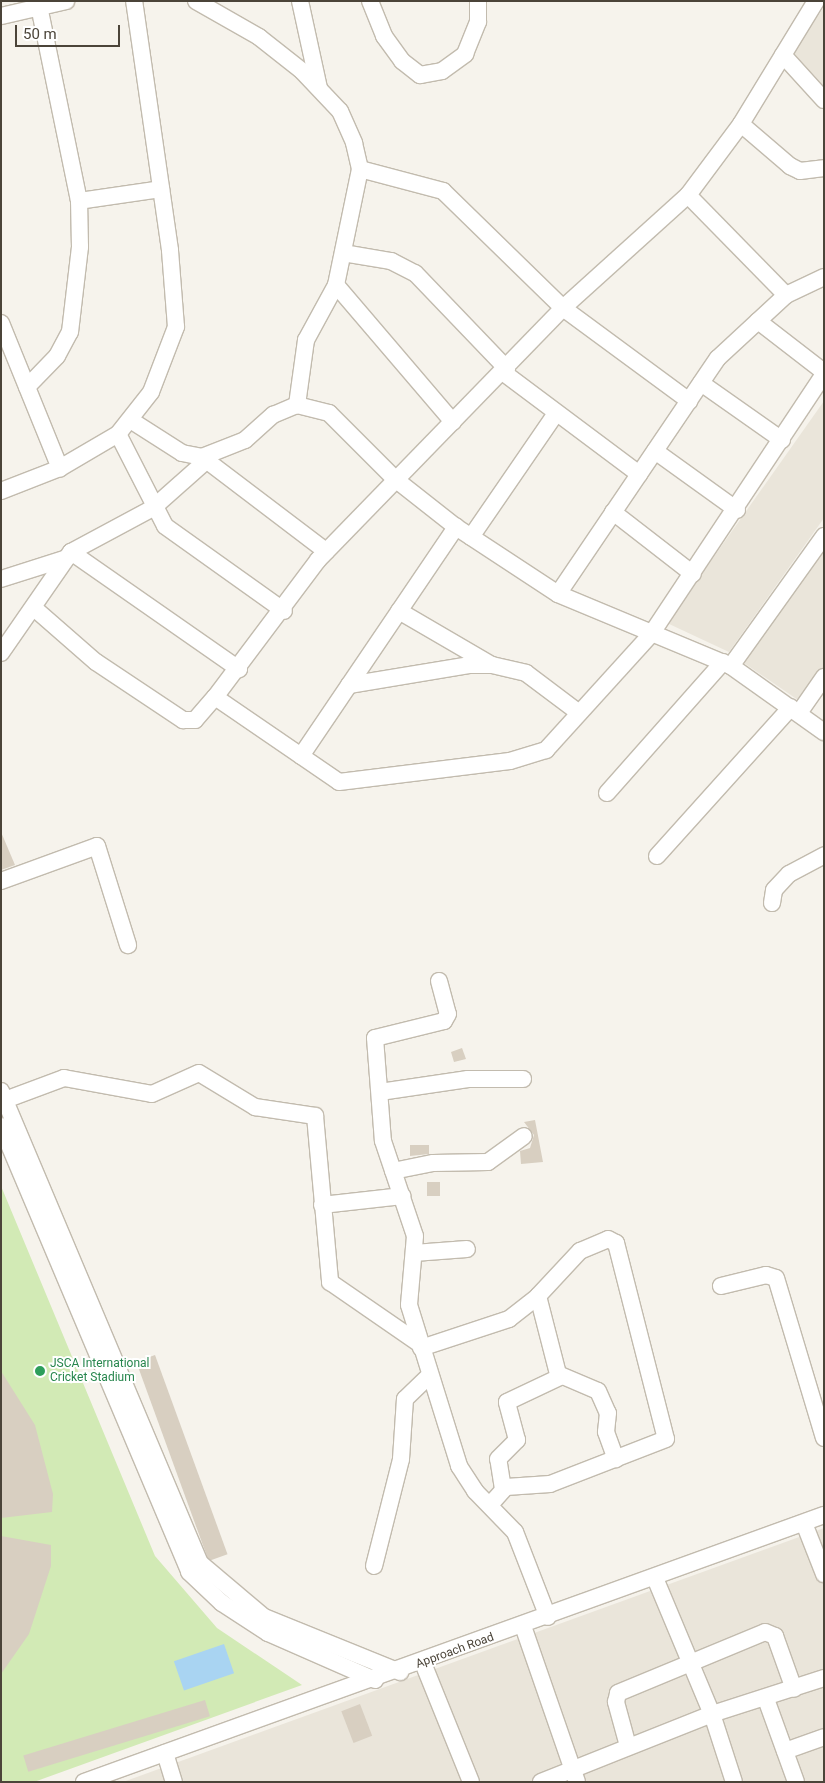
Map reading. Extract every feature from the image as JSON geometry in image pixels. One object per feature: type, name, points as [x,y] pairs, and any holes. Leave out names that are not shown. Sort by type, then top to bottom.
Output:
[{"type":"street","points":[[1,16],[40,4],[66,1]]},
{"type":"street","points":[[1,491],[60,468],[118,434],[132,421],[151,392],[176,328],[161,189],[134,1]]},
{"type":"street","points":[[196,1],[260,37],[319,88],[346,122],[360,169],[336,284],[306,340],[297,405]]},
{"type":"street","points":[[300,1],[319,88]]},
{"type":"street","points":[[370,1],[384,36],[402,62],[420,75],[442,71],[465,54],[478,22],[478,1]]},
{"type":"street","points":[[34,608],[96,662],[183,720],[195,720],[216,697],[284,611],[326,551],[506,371],[563,308],[688,195],[741,124],[816,1]]},
{"type":"street","points":[[27,387],[57,356],[74,318],[79,201],[40,4]]},
{"type":"street","points":[[783,55],[824,100]]},
{"type":"street","points":[[741,124],[790,166],[800,171],[824,168]]},
{"type":"street","points":[[360,169],[443,191],[563,308],[689,401]]},
{"type":"street","points":[[79,201],[161,189]]},
{"type":"street","points":[[688,195],[786,295]]},
{"type":"street","points":[[343,252],[391,261],[415,273],[506,371],[555,416],[639,474]]},
{"type":"street","points":[[558,594],[718,358],[786,295],[824,277]]},
{"type":"street","points":[[336,284],[453,422]]},
{"type":"street","points":[[216,697],[339,782],[510,762],[546,750],[652,633],[737,510],[824,373],[758,321]]},
{"type":"street","points":[[1,323],[60,468]]},
{"type":"street","points":[[701,383],[782,440]]},
{"type":"street","points":[[1,579],[69,555],[153,508],[204,459],[245,440],[273,416],[297,405],[329,413],[395,480],[456,527],[558,594],[727,664],[824,732]]},
{"type":"street","points":[[472,537],[555,416]]},
{"type":"street","points":[[132,421],[182,453],[204,459],[326,551]]},
{"type":"street","points":[[118,434],[153,508],[187,545],[284,611]]},
{"type":"street","points":[[655,451],[737,510]]},
{"type":"street","points":[[613,512],[693,574]]},
{"type":"street","points":[[301,756],[456,527]]},
{"type":"street","points":[[607,793],[727,664],[824,536]]},
{"type":"street","points":[[1,652],[34,608],[69,555]]},
{"type":"street","points":[[69,555],[238,669]]},
{"type":"street","points":[[399,611],[492,665]]},
{"type":"street","points":[[349,685],[470,665],[492,665],[526,673],[579,713]]},
{"type":"street","points":[[657,856],[824,677]]},
{"type":"street","points":[[1,881],[95,845],[128,945]]},
{"type":"street","points":[[772,903],[774,890],[789,874],[824,855]]},
{"type":"street","points":[[438,981],[448,1014],[444,1021],[375,1037],[382,1135],[414,1229],[414,1253],[409,1305],[459,1466],[518,1539],[548,1617]]},
{"type":"street","points":[[400,1672],[264,1617],[200,1563],[3,1095],[64,1078],[152,1094],[198,1073],[255,1107],[317,1118],[322,1205],[332,1286],[421,1346],[499,1324],[538,1296],[580,1251],[608,1239],[615,1242],[668,1433],[664,1441],[546,1486],[519,1484],[503,1488],[490,1505]]},
{"type":"street","points":[[380,1092],[468,1079],[523,1079]]},
{"type":"street","points":[[1,1126],[189,1572],[222,1603],[268,1633],[375,1680]]},
{"type":"street","points":[[393,1171],[433,1163],[488,1162],[524,1136]]},
{"type":"street","points":[[322,1205],[402,1196]]},
{"type":"street","points":[[414,1253],[467,1249]]},
{"type":"street","points":[[721,1286],[766,1274],[776,1278],[824,1438]]},
{"type":"street","points":[[538,1296],[560,1377]]},
{"type":"street","points":[[374,1566],[401,1459],[405,1399],[430,1375]]},
{"type":"street","points":[[503,1488],[498,1459],[517,1440],[507,1402],[560,1377],[598,1391],[608,1413],[606,1432],[616,1460]]},
{"type":"street","name":"Approach Road","points":[[84,1782],[165,1752],[400,1672],[824,1515]]},
{"type":"street","points":[[804,1523],[824,1574]]},
{"type":"street","points":[[655,1578],[712,1714],[734,1782]]},
{"type":"street","points":[[523,1626],[575,1776]]},
{"type":"street","points":[[628,1746],[616,1702],[618,1693],[692,1666],[770,1632],[794,1689]]},
{"type":"street","points":[[423,1663],[471,1782]]},
{"type":"street","points":[[541,1782],[575,1776],[628,1746],[712,1714],[766,1699],[824,1678]]},
{"type":"street","points":[[766,1699],[796,1782]]},
{"type":"street","points":[[785,1751],[824,1737]]},
{"type":"street","points":[[165,1752],[174,1782]]},
{"type":"shaded area","points":[[824,7],[824,86],[793,52]]},
{"type":"shaded area","points":[[824,401],[824,518],[729,652],[667,623]]},
{"type":"shaded area","points":[[824,547],[824,670],[798,700],[744,663]]},
{"type":"shaded area","points":[[824,1528],[824,1782],[123,1782]]},
{"type":"green space","name":"JSCA International Cricket Stadium","points":[[1,1186],[155,1556],[217,1628],[302,1685],[34,1782],[1,1782]]},
{"type":"water","points":[[224,1644],[234,1673],[184,1691],[174,1661]]},
{"type":"building","points":[[1,832],[15,865],[1,870]]},
{"type":"building","points":[[462,1048],[466,1059],[454,1062],[451,1052]]},
{"type":"building","points":[[535,1120],[543,1162],[521,1164],[520,1151],[530,1148],[534,1135],[524,1122]]},
{"type":"building","points":[[410,1145],[429,1145],[429,1154],[410,1156]]},
{"type":"building","points":[[427,1182],[440,1182],[440,1196],[427,1196]]},
{"type":"building","points":[[155,1355],[228,1554],[209,1561],[136,1362]]},
{"type":"building","points":[[1,1371],[35,1425],[53,1494],[52,1512],[1,1518]]},
{"type":"building","points":[[1,1536],[51,1545],[51,1566],[29,1634],[1,1674]]},
{"type":"building","points":[[205,1700],[210,1716],[28,1772],[23,1756]]},
{"type":"building","points":[[360,1704],[372,1736],[354,1743],[341,1711]]},
{"type":"place","name":"JSCA International Cricket Stadium","points":[[40,1371]]}]
